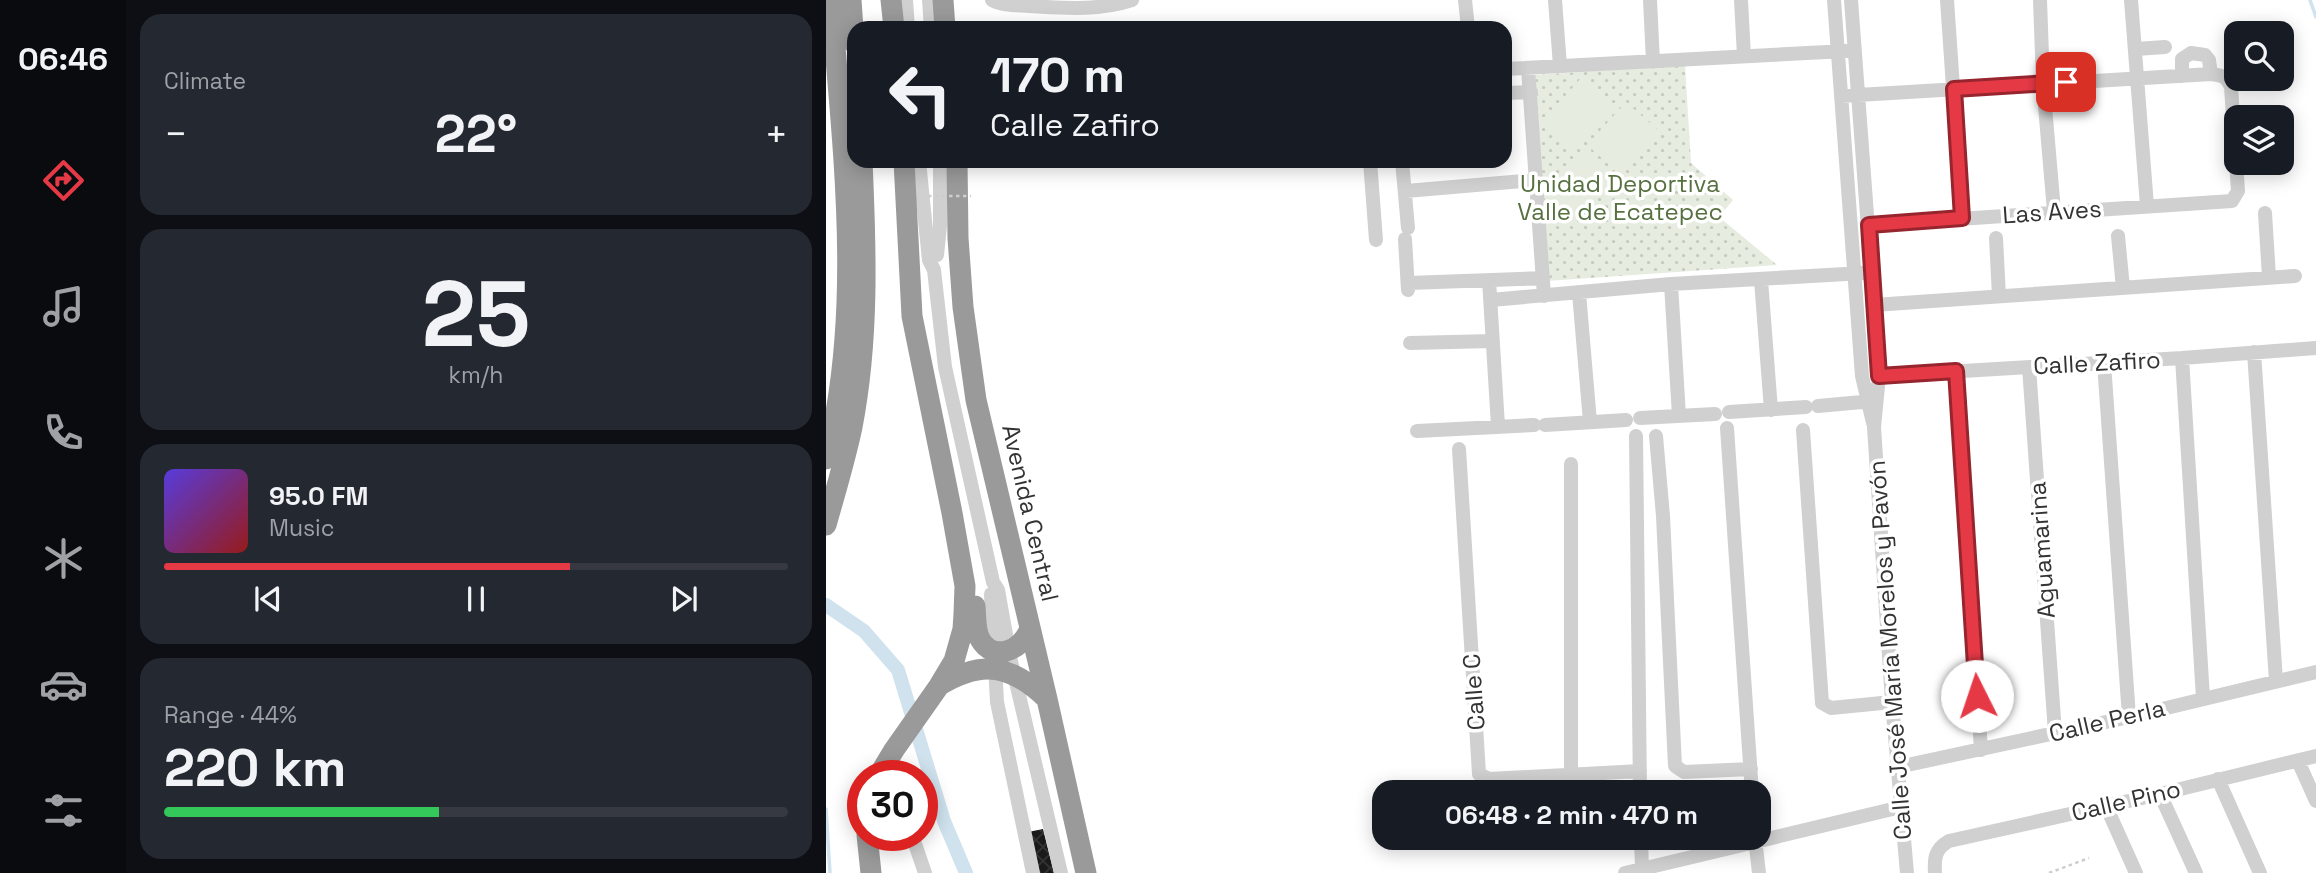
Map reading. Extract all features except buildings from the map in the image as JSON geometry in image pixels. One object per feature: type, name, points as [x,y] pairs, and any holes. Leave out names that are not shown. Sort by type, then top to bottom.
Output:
[{"type":"highway","points":[[826,525],[848,446],[845,331],[847,251],[831,0]]},
{"type":"highway","points":[[851,0],[852,21]]},
{"type":"highway","points":[[891,0],[893,21]]},
{"type":"highway","points":[[943,0],[944,21]]},
{"type":"highway","points":[[826,459],[846,403],[864,337],[867,277],[862,168]]},
{"type":"highway","points":[[888,760],[939,686],[958,649],[963,629],[965,586],[912,316],[904,168]]},
{"type":"highway","name":"Avenida Central","points":[[957,168],[959,252],[976,400],[1086,873]]},
{"type":"highway","points":[[965,586],[974,603],[981,642],[1047,699]]},
{"type":"highway","points":[[939,686],[965,672],[1003,661],[1024,641],[1030,628]]},
{"type":"highway","points":[[869,851],[871,873]]},
{"type":"street","points":[[906,0],[908,21]]},
{"type":"street","points":[[929,0],[930,21]]},
{"type":"street","points":[[992,0],[998,3],[1091,8],[1132,0]]},
{"type":"street","points":[[1465,0],[1467,21]]},
{"type":"street","points":[[1555,0],[1560,66]]},
{"type":"street","points":[[1650,0],[1653,62]]},
{"type":"street","points":[[1741,0],[1744,56]]},
{"type":"street","name":"Calle José María Morelos y Pavón","points":[[1835,0],[1861,376],[1872,401],[1892,702],[1907,873]]},
{"type":"street","name":"Calle José María Morelos y Pavón","points":[[1851,0],[1879,376],[1872,401]]},
{"type":"street","points":[[1947,0],[1962,218]]},
{"type":"street","points":[[2039,0],[2054,211]]},
{"type":"street","points":[[2131,0],[2147,206]]},
{"type":"street","points":[[2136,50],[2165,47]]},
{"type":"street","points":[[1512,69],[1855,50]]},
{"type":"street","points":[[1841,96],[1857,94],[2137,79],[2182,76],[2211,74],[2205,55],[2191,53],[2182,59],[2182,76]]},
{"type":"street","points":[[1528,68],[1544,296]]},
{"type":"street","name":"Las Aves","points":[[1869,225],[2054,211],[2228,202],[2235,198],[2238,191],[2231,87],[2226,78],[2211,74]]},
{"type":"street","points":[[1512,93],[1531,92]]},
{"type":"street","points":[[920,168],[929,260],[934,270],[945,367],[993,582],[991,592],[1003,661],[1061,873]]},
{"type":"street","points":[[934,270],[940,226],[940,168]]},
{"type":"street","points":[[1371,168],[1376,240]]},
{"type":"street","points":[[1403,168],[1408,287],[1543,278]]},
{"type":"street","points":[[1406,191],[1536,180]]},
{"type":"street","points":[[2265,214],[2269,277]]},
{"type":"street","points":[[2118,236],[2123,288]]},
{"type":"street","points":[[1996,238],[1999,296]]},
{"type":"street","points":[[1491,300],[1671,284],[1871,272]]},
{"type":"street","points":[[1874,305],[2295,276]]},
{"type":"street","points":[[1760,280],[1771,410]]},
{"type":"street","points":[[1489,281],[1499,426]]},
{"type":"street","points":[[1671,284],[1679,416]]},
{"type":"street","points":[[1580,293],[1590,422]]},
{"type":"street","points":[[1410,343],[1492,341]]},
{"type":"street","name":"Calle Zafiro","points":[[1879,376],[2316,348]]},
{"type":"street","points":[[2254,352],[2276,681]]},
{"type":"street","points":[[2182,358],[2203,698]]},
{"type":"street","points":[[2104,363],[2129,718]]},
{"type":"street","name":"Aguamarina","points":[[2029,367],[2055,733]]},
{"type":"street","points":[[1956,371],[1980,750]]},
{"type":"street","points":[[1417,430],[1590,422],[1872,401]]},
{"type":"street","points":[[1727,428],[1751,780]]},
{"type":"street","points":[[1803,430],[1822,703],[1831,708],[1892,702]]},
{"type":"street","points":[[1636,436],[1640,780]]},
{"type":"street","points":[[1656,436],[1663,516],[1675,766],[1684,772],[1751,769]]},
{"type":"street","name":"Calle C","points":[[1459,449],[1479,774],[1489,779],[1640,771]]},
{"type":"street","points":[[1571,464],[1571,774]]},
{"type":"street","points":[[1638,517],[1663,516]]},
{"type":"street","points":[[1003,661],[997,702],[1033,873]]},
{"type":"street","name":"Calle Perla","points":[[1898,767],[2129,718],[2316,672]]},
{"type":"street","name":"Calle Pino","points":[[1935,873],[1934,860],[1938,849],[1949,841],[2316,756]]},
{"type":"street","points":[[2298,761],[2316,801]]},
{"type":"street","points":[[2218,779],[2260,873]]},
{"type":"street","points":[[2160,794],[2196,873]]},
{"type":"street","points":[[2106,806],[2136,873]]},
{"type":"street","points":[[1771,836],[1901,807]]},
{"type":"street","points":[[1641,850],[1642,869]]},
{"type":"street","points":[[1625,873],[1716,850]]},
{"type":"street","points":[[1756,850],[1759,873]]},
{"type":"street","points":[[917,851],[925,873]]},
{"type":"path","points":[[928,196],[971,196]]},
{"type":"path","points":[[2049,873],[2089,858]]},
{"type":"green space","name":"Unidad Deportiva Valle de Ecatepec","points":[[1685,65],[1691,163],[1733,200],[1719,217],[1777,265],[1547,281],[1535,75]]},
{"type":"green space","points":[[1581,78],[1613,106],[1574,149],[1543,121]]},
{"type":"green space","points":[[1626,102],[1658,130],[1620,174],[1587,145]]},
{"type":"green space","points":[[1584,149],[1616,177],[1578,220],[1546,192]]},
{"type":"waterway","points":[[2310,0],[2316,17]]},
{"type":"waterway","points":[[826,605],[864,631],[898,670],[944,821],[966,873]]},
{"type":"waterway","points":[[826,809],[830,873]]},
{"type":"route","points":[[1977,696],[1956,371],[1879,376],[1869,225],[1962,218],[1954,89],[2066,82]]}]
